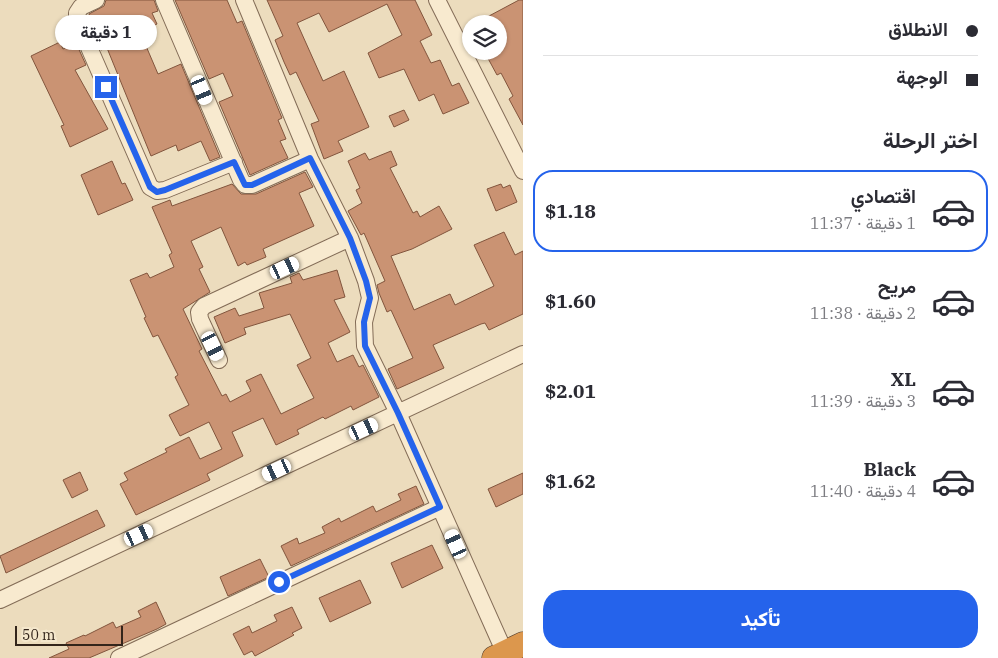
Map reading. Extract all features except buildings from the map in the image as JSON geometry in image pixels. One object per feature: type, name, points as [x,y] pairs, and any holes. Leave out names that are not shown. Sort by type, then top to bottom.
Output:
[{"type":"street","points":[[96,0],[81,7],[77,13],[77,20],[150,187],[157,192],[165,190],[234,162]]},
{"type":"street","points":[[164,0],[241,180],[245,185],[252,185],[310,158]]},
{"type":"street","points":[[244,0],[310,158],[350,238],[370,298],[364,322],[365,346],[398,413],[507,652]]},
{"type":"street","points":[[443,2],[523,171]]},
{"type":"street","points":[[220,360],[200,319],[199,312],[204,306],[350,238]]},
{"type":"street","points":[[0,600],[523,354]]},
{"type":"street","points":[[118,658],[440,507]]},
{"type":"route","points":[[106,87],[150,187],[157,192],[234,162],[241,180],[245,185],[252,185],[310,158],[350,238],[366,281],[370,298],[364,322],[365,346],[398,413],[440,507],[279,582]]}]
